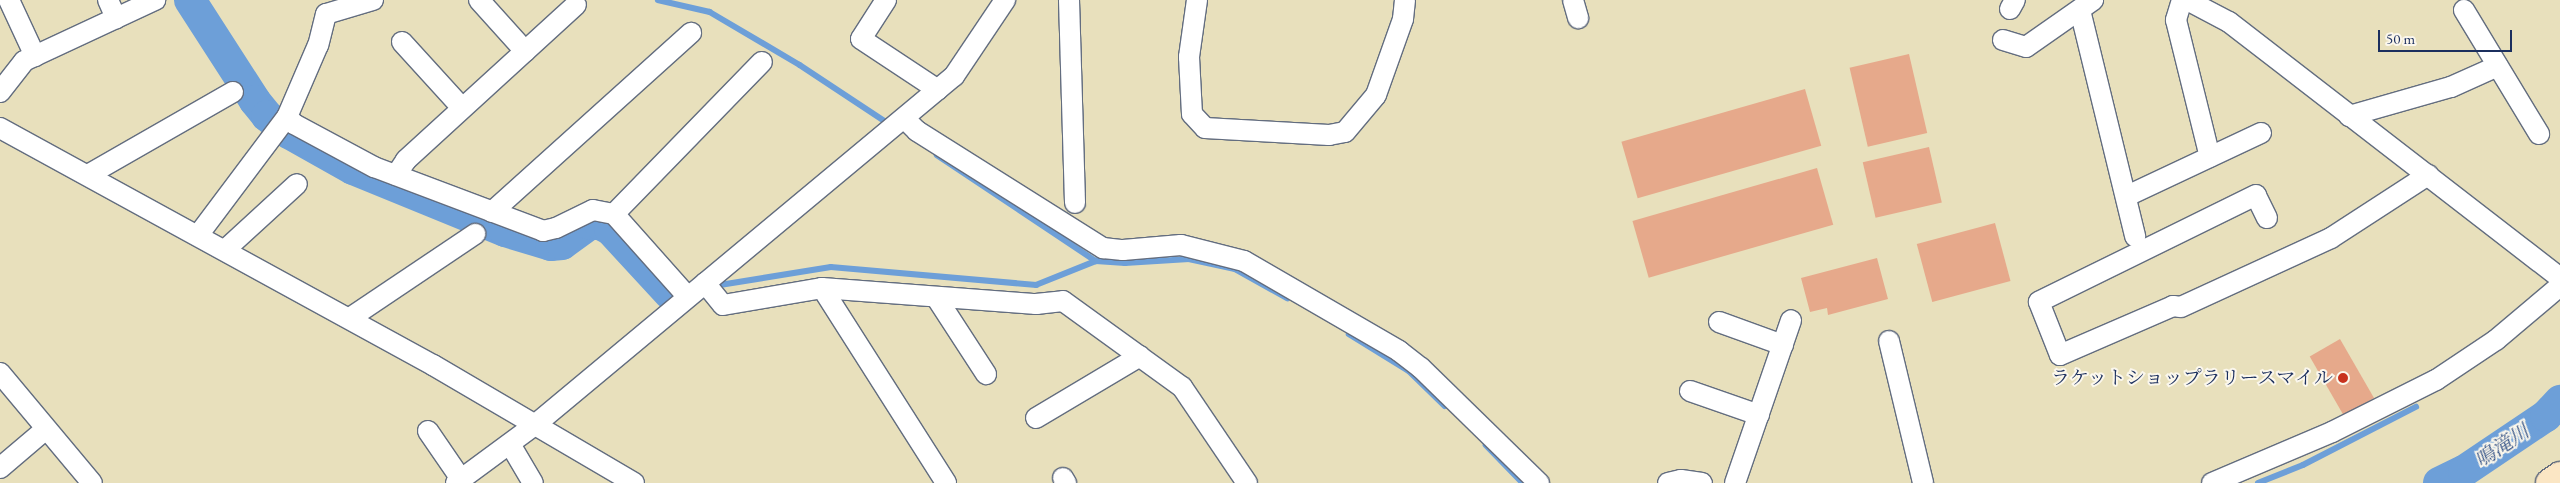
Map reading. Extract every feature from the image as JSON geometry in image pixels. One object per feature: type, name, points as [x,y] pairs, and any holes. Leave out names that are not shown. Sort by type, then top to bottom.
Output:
[{"type":"main road","points":[[2550,483],[2560,476]]},
{"type":"street","points":[[9,0],[35,56]]},
{"type":"street","points":[[0,92],[24,61],[112,9],[154,0]]},
{"type":"street","points":[[199,234],[282,124],[318,45],[326,14],[374,0]]},
{"type":"street","points":[[479,0],[525,51]]},
{"type":"street","points":[[886,0],[861,39],[938,90]]},
{"type":"street","points":[[428,431],[462,480],[536,424],[954,76],[1006,0]]},
{"type":"street","points":[[1068,0],[1075,203]]},
{"type":"street","points":[[1197,0],[1189,56],[1192,114],[1205,128],[1329,135],[1345,132],[1376,95],[1403,19],[1405,0]]},
{"type":"street","points":[[2182,0],[2176,20],[2210,157]]},
{"type":"street","points":[[2187,0],[2229,22],[2560,278]]},
{"type":"street","points":[[2223,0],[2229,22]]},
{"type":"street","points":[[396,175],[406,160],[576,5]]},
{"type":"street","points":[[2002,40],[2026,47],[2087,5],[2135,236]]},
{"type":"street","points":[[2464,10],[2539,134]]},
{"type":"street","points":[[492,212],[691,33]]},
{"type":"street","points":[[402,42],[462,108]]},
{"type":"street","points":[[614,214],[762,62]]},
{"type":"street","points":[[2349,116],[2451,88],[2498,66]]},
{"type":"street","points":[[88,175],[234,92]]},
{"type":"street","points":[[902,121],[1079,236],[1103,248],[1123,250],[1181,245],[1244,261],[1399,350],[1421,368],[1539,483]]},
{"type":"street","points":[[282,124],[294,124],[358,159],[543,231],[556,228],[593,210],[614,214],[688,296]]},
{"type":"street","points":[[0,128],[199,234],[350,318],[536,424],[634,483]]},
{"type":"street","points":[[2126,196],[2260,133]]},
{"type":"street","points":[[2267,218],[2256,195],[2039,302],[2060,355],[2173,306],[2181,307],[2331,238],[2428,175]]},
{"type":"street","points":[[226,249],[297,184]]},
{"type":"street","points":[[350,318],[475,234]]},
{"type":"street","points":[[704,283],[722,305],[822,288],[1036,304],[1063,301],[1182,387],[1247,483]]},
{"type":"street","points":[[2212,483],[2332,432],[2436,380],[2496,340],[2560,286]]},
{"type":"street","points":[[822,288],[946,483]]},
{"type":"street","points":[[936,298],[986,374]]},
{"type":"street","points":[[1735,483],[1791,320]]},
{"type":"street","points":[[1719,322],[1783,345]]},
{"type":"street","points":[[1889,341],[1923,483]]},
{"type":"street","points":[[1036,418],[1140,356]]},
{"type":"street","points":[[0,373],[92,483]]},
{"type":"street","points":[[1690,392],[1759,414]]},
{"type":"street","points":[[3,459],[46,428]]},
{"type":"street","points":[[510,444],[533,483]]},
{"type":"street","points":[[1668,483],[1702,483]]},
{"type":"building","points":[[1909,54],[1927,133],[1868,147],[1850,68]]},
{"type":"building","points":[[1805,89],[1821,146],[1638,198],[1621,142]]},
{"type":"building","points":[[1929,147],[1942,203],[1876,218],[1863,162]]},
{"type":"building","points":[[1817,168],[1833,225],[1649,278],[1632,221]]},
{"type":"building","points":[[1995,223],[2011,281],[1932,302],[1917,244]]},
{"type":"building","points":[[1877,258],[1888,299],[1828,315],[1827,308],[1810,312],[1801,278]]},
{"type":"building","name":"ラケットショップラリースマイル","points":[[2340,339],[2374,398],[2344,415],[2310,356]]},
{"type":"waterway","points":[[190,0],[255,101],[267,116],[289,133],[353,169],[505,231],[551,245],[562,244],[590,224],[600,224],[610,229],[670,294]]},
{"type":"waterway","points":[[658,0],[710,12],[800,65],[889,124]]},
{"type":"waterway","points":[[937,155],[1096,261],[1125,263],[1189,259],[1235,269],[1287,298]]},
{"type":"waterway","points":[[720,285],[831,267],[1036,285],[1096,261]]},
{"type":"waterway","points":[[1349,334],[1409,371],[1445,406]]},
{"type":"waterway","name":"鳴滝川","points":[[2439,483],[2464,471],[2546,416],[2560,401]]},
{"type":"waterway","points":[[2258,483],[2303,465],[2416,407]]},
{"type":"waterway","points":[[1486,445],[1523,483]]},
{"type":"place","name":"ラケットショップラリースマイル","points":[[2343,378]]}]
